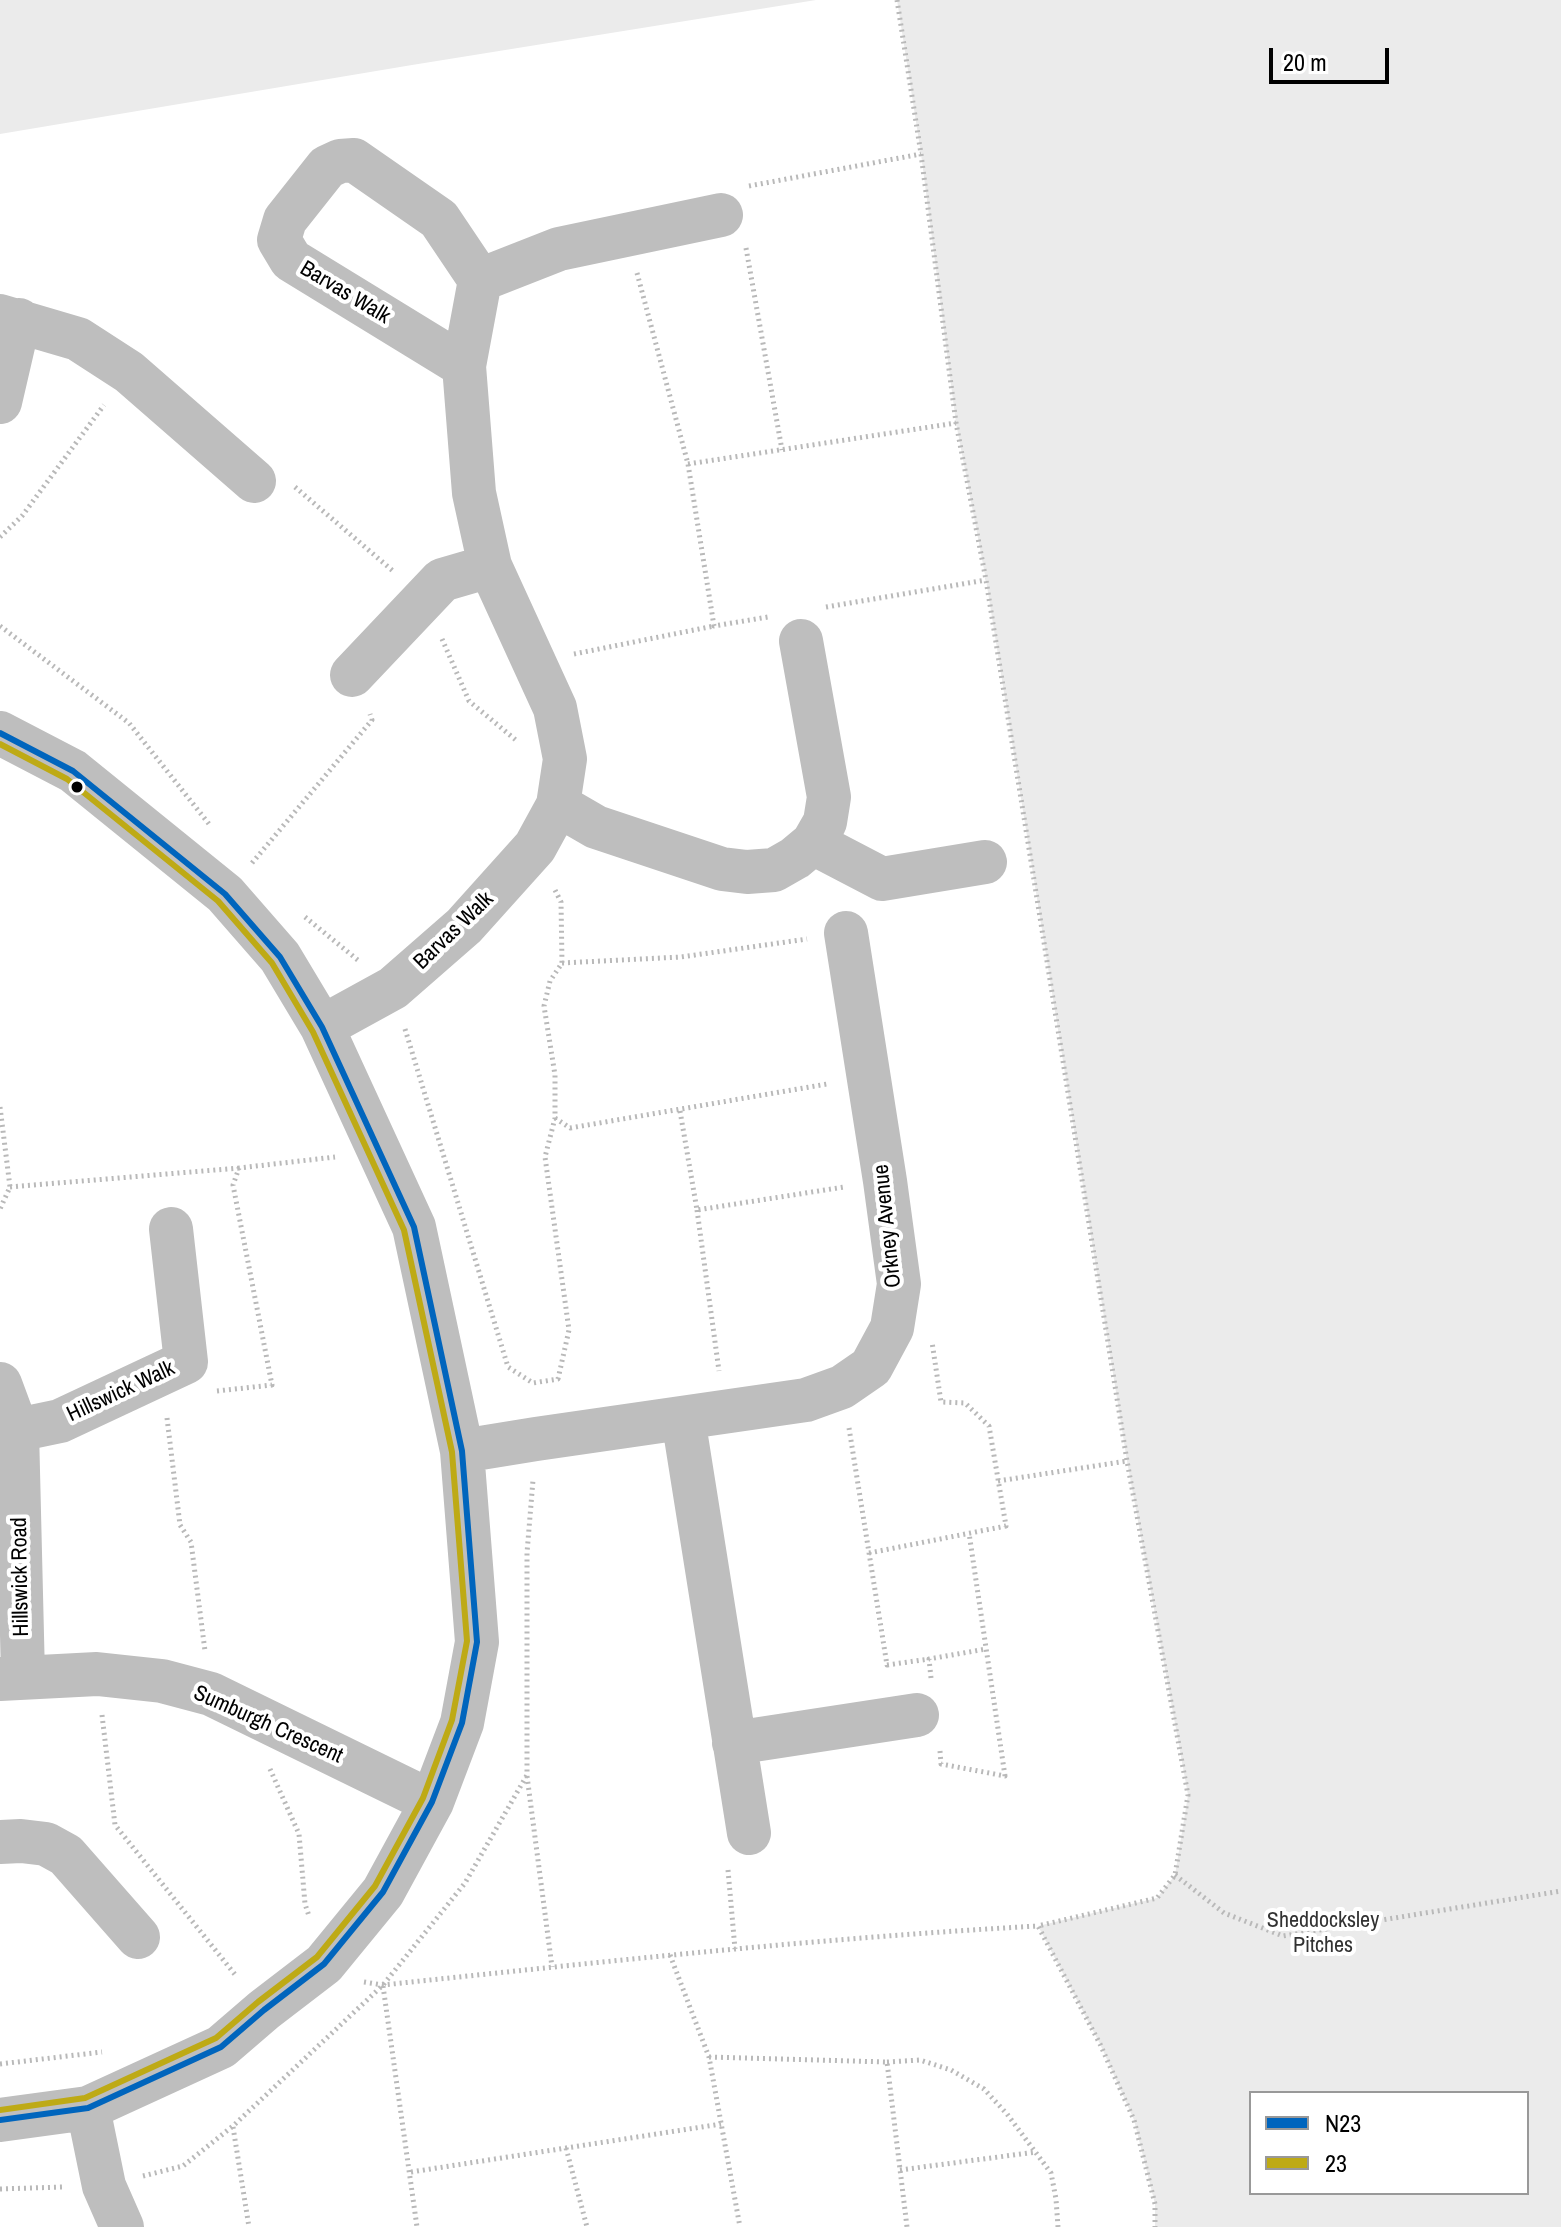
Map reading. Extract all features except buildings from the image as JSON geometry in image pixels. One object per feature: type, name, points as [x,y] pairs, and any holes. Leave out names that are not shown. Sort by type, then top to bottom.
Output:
[{"type":"street","name":"Barvas Walk","points":[[322,1027],[393,988],[464,926],[535,847],[558,805],[565,759],[555,708],[490,566],[474,493],[464,366],[480,280],[439,219],[354,160],[340,161],[327,167],[285,220],[279,240],[291,260],[464,366]]},
{"type":"street","points":[[480,280],[559,249],[734,214]]},
{"type":"street","points":[[0,402],[9,318],[78,339],[129,372],[254,481]]},
{"type":"street","points":[[352,675],[442,580],[490,566]]},
{"type":"street","points":[[558,805],[596,827],[722,869],[747,872],[774,870],[795,858],[813,843],[825,822],[829,797],[803,621]]},
{"type":"street","points":[[0,733],[73,771],[225,894],[280,957],[322,1027],[414,1227],[462,1451],[477,1642],[462,1723],[432,1802],[383,1892],[324,1964],[221,2047],[88,2108],[0,2120]]},
{"type":"street","points":[[813,843],[882,879],[985,862]]},
{"type":"street","name":"Orkney Avenue","points":[[462,1451],[806,1400],[842,1387],[871,1367],[892,1328],[899,1284],[846,933]]},
{"type":"street","name":"Hillswick Walk","points":[[17,1430],[60,1421],[186,1362],[171,1229]]},
{"type":"street","name":"Hillswick Road","points":[[0,1384],[17,1430],[12,1677]]},
{"type":"street","points":[[704,1416],[734,1743],[749,1833]]},
{"type":"street","name":"Sumburgh Crescent","points":[[12,1677],[97,1674],[162,1681],[211,1694],[432,1802]]},
{"type":"street","points":[[734,1743],[929,1713]]},
{"type":"street","points":[[0,1842],[46,1844],[66,1855],[138,1937]]},
{"type":"street","points":[[88,2108],[104,2186],[122,2227]]},
{"type":"path","points":[[270,1769],[299,1834],[305,1904],[324,1964],[357,1980],[383,1985],[919,1932],[1038,1926],[1157,1898],[1175,1875],[1188,1795],[1127,1461],[986,580],[956,423],[921,154],[897,0]]},
{"type":"path","points":[[782,450],[734,214],[921,154]]},
{"type":"path","points":[[626,235],[688,464],[714,626]]},
{"type":"path","points":[[0,537],[22,516],[129,372]]},
{"type":"path","points":[[688,464],[956,423]]},
{"type":"path","points":[[533,662],[714,626],[803,621],[986,580]]},
{"type":"path","points":[[225,894],[372,720],[352,675]]},
{"type":"path","points":[[562,963],[681,957],[846,933]]},
{"type":"path","points":[[555,1118],[570,1128],[867,1076]]},
{"type":"path","points":[[0,1107],[10,1187],[0,1209]]},
{"type":"path","points":[[680,1110],[697,1210],[704,1416]]},
{"type":"path","points":[[10,1187],[380,1153]]},
{"type":"path","points":[[211,1392],[272,1385],[233,1185],[239,1168]]},
{"type":"path","points":[[697,1210],[885,1181]]},
{"type":"path","points":[[869,1553],[1006,1526],[989,1426],[965,1403],[941,1402],[932,1340]]},
{"type":"path","points":[[162,1373],[180,1525],[191,1542],[211,1694]]},
{"type":"path","points":[[842,1387],[887,1665],[986,1649]]},
{"type":"path","points":[[998,1481],[1127,1461]]},
{"type":"path","points":[[929,1659],[929,1713],[941,1764],[1005,1776],[969,1533]]},
{"type":"path","points":[[97,1674],[115,1825],[264,2010]]},
{"type":"path","points":[[527,1775],[552,1967]]},
{"type":"path","points":[[735,1949],[727,1858],[749,1833]]},
{"type":"path","points":[[1175,1875],[1224,1913],[1283,1936],[1561,1891]]},
{"type":"path","points":[[1038,1926],[1100,2044],[1134,2120],[1155,2204],[1155,2227]]},
{"type":"path","points":[[670,1955],[709,2057],[740,2227]]},
{"type":"path","points":[[0,2189],[104,2186],[183,2166],[233,2126],[383,1985]]},
{"type":"path","points":[[383,1985],[417,2227]]},
{"type":"path","points":[[709,2057],[887,2062],[920,2060],[951,2070],[984,2089],[1051,2173],[1058,2227]]},
{"type":"path","points":[[887,2062],[907,2227]]},
{"type":"path","points":[[411,2172],[721,2124]]},
{"type":"path","points":[[233,2126],[249,2227]]},
{"type":"path","points":[[566,2148],[587,2227]]},
{"type":"path","points":[[900,2170],[1036,2152]]},
{"type":"green space","points":[[0,0],[816,0],[0,134]]},
{"type":"green space","name":"Sheddocksley Pitches","points":[[897,0],[1561,0],[1561,2227],[1155,2227],[1155,2204],[1134,2120],[1100,2044],[1038,1926],[1157,1898],[1175,1875],[1188,1795],[1127,1461],[986,580],[956,423],[921,154]]},
{"type":"transit line","name":"N23","points":[[0,733],[73,771],[225,894],[280,957],[322,1027],[414,1227],[462,1451],[477,1642],[462,1723],[432,1802],[383,1892],[324,1964],[221,2047],[88,2108],[0,2120]]},
{"type":"transit line","name":"23","points":[[0,744],[67,779],[218,901],[272,963],[313,1032],[404,1230],[452,1452],[467,1641],[452,1720],[423,1798],[375,1886],[317,1957],[216,2038],[85,2098],[0,2110]]}]
